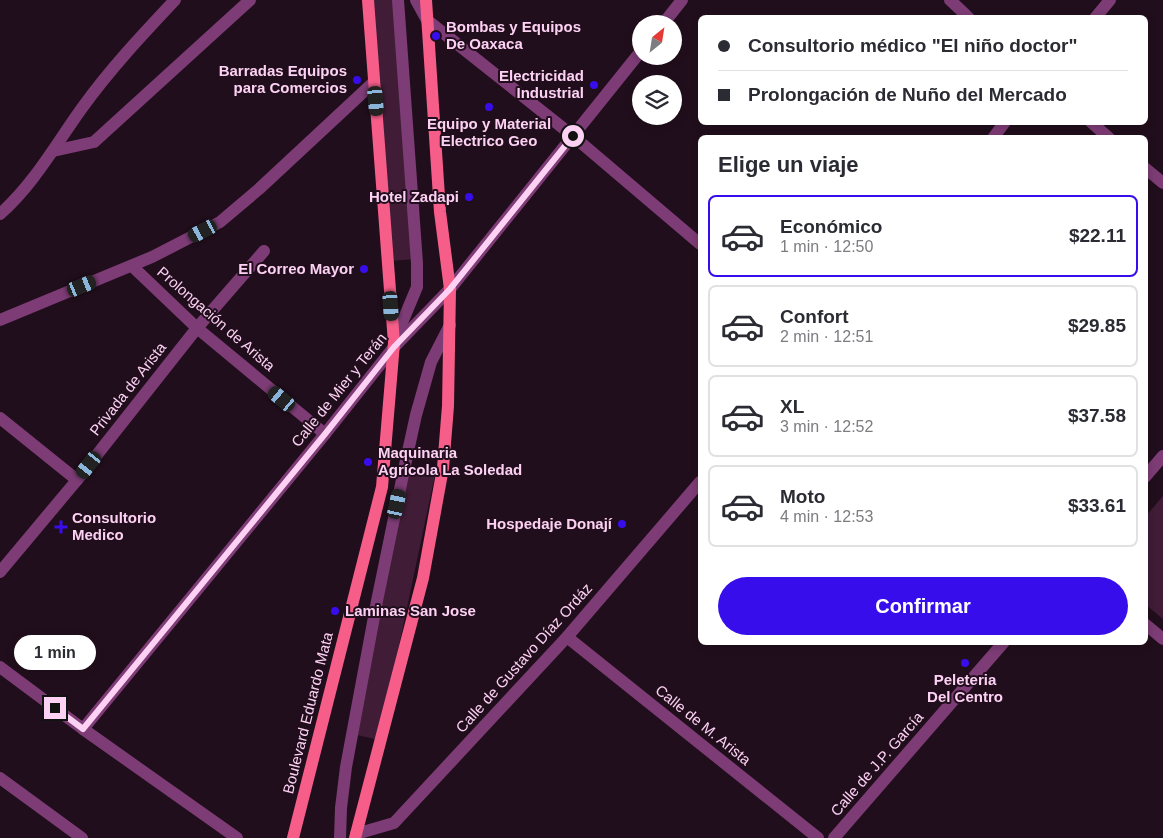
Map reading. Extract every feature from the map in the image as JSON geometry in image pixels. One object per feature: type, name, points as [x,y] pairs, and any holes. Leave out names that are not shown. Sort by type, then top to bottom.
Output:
[{"type":"main road","name":"Boulevard Eduardo Mata","points":[[294,838],[382,487],[394,345],[368,0]]},
{"type":"main road","points":[[356,836],[423,578],[443,468],[448,406],[450,289],[440,212],[426,0]]},
{"type":"street","points":[[0,214],[13,203],[53,151],[82,107],[175,0]]},
{"type":"street","points":[[53,151],[94,142],[250,0]]},
{"type":"street","points":[[394,345],[417,287],[398,0]]},
{"type":"street","points":[[416,0],[427,20],[573,136],[698,242]]},
{"type":"street","points":[[670,15],[682,0]]},
{"type":"street","points":[[950,0],[966,15]]},
{"type":"street","points":[[1098,15],[1110,0]]},
{"type":"street","name":"Calle de Mier y Terán","points":[[83,729],[325,434],[394,345],[450,289],[632,62]]},
{"type":"street","points":[[0,320],[152,258],[220,222],[259,190],[374,82]]},
{"type":"street","points":[[994,135],[1003,125]]},
{"type":"street","points":[[1094,125],[1106,135]]},
{"type":"street","points":[[1148,170],[1163,183]]},
{"type":"street","name":"Privada de Arista","points":[[0,572],[77,480],[197,328],[264,251]]},
{"type":"street","name":"Prolongación de Arista","points":[[132,266],[197,328],[325,434]]},
{"type":"street","points":[[340,838],[341,808],[346,767],[376,601],[405,465],[416,415],[431,362],[450,325]]},
{"type":"street","points":[[0,418],[77,480]]},
{"type":"street","points":[[1148,474],[1163,456]]},
{"type":"street","name":"Calle de Gustavo Díaz Ordáz","points":[[356,836],[394,823],[567,637],[698,484]]},
{"type":"street","points":[[1148,626],[1163,639]]},
{"type":"street","name":"Calle de M. Arista","points":[[567,637],[818,838]]},
{"type":"street","name":"Calle de J.P. García","points":[[834,838],[1001,645]]},
{"type":"street","points":[[0,667],[83,729],[237,838]]},
{"type":"street","points":[[0,779],[82,838]]},
{"type":"building","points":[[371,0],[396,0],[415,259],[390,261]]},
{"type":"building","points":[[410,469],[435,475],[379,740],[353,734]]},
{"type":"building","points":[[1163,496],[1163,619],[1148,606],[1148,514]]},
{"type":"place","name":"Bombas y Equipos De Oaxaca","points":[[436,36]]},
{"type":"place","name":"Barradas Equipos para Comercios","points":[[357,80]]},
{"type":"place","name":"Electricidad Industrial","points":[[594,85]]},
{"type":"place","name":"Equipo y Material Electrico Geo","points":[[489,107]]},
{"type":"place","name":"Hotel Zadapi","points":[[469,197]]},
{"type":"place","name":"El Correo Mayor","points":[[364,269]]},
{"type":"place","name":"Maquinaria Agrícola La Soledad","points":[[368,462]]},
{"type":"place","name":"Hospedaje Donají","points":[[622,524]]},
{"type":"place","name":"Consultorio Medico","points":[[61,527]]},
{"type":"place","name":"Laminas San Jose","points":[[335,611]]},
{"type":"place","name":"Peleteria Del Centro","points":[[965,663]]},
{"type":"route","points":[[55,708],[83,729],[394,347],[450,289],[573,136]]}]
